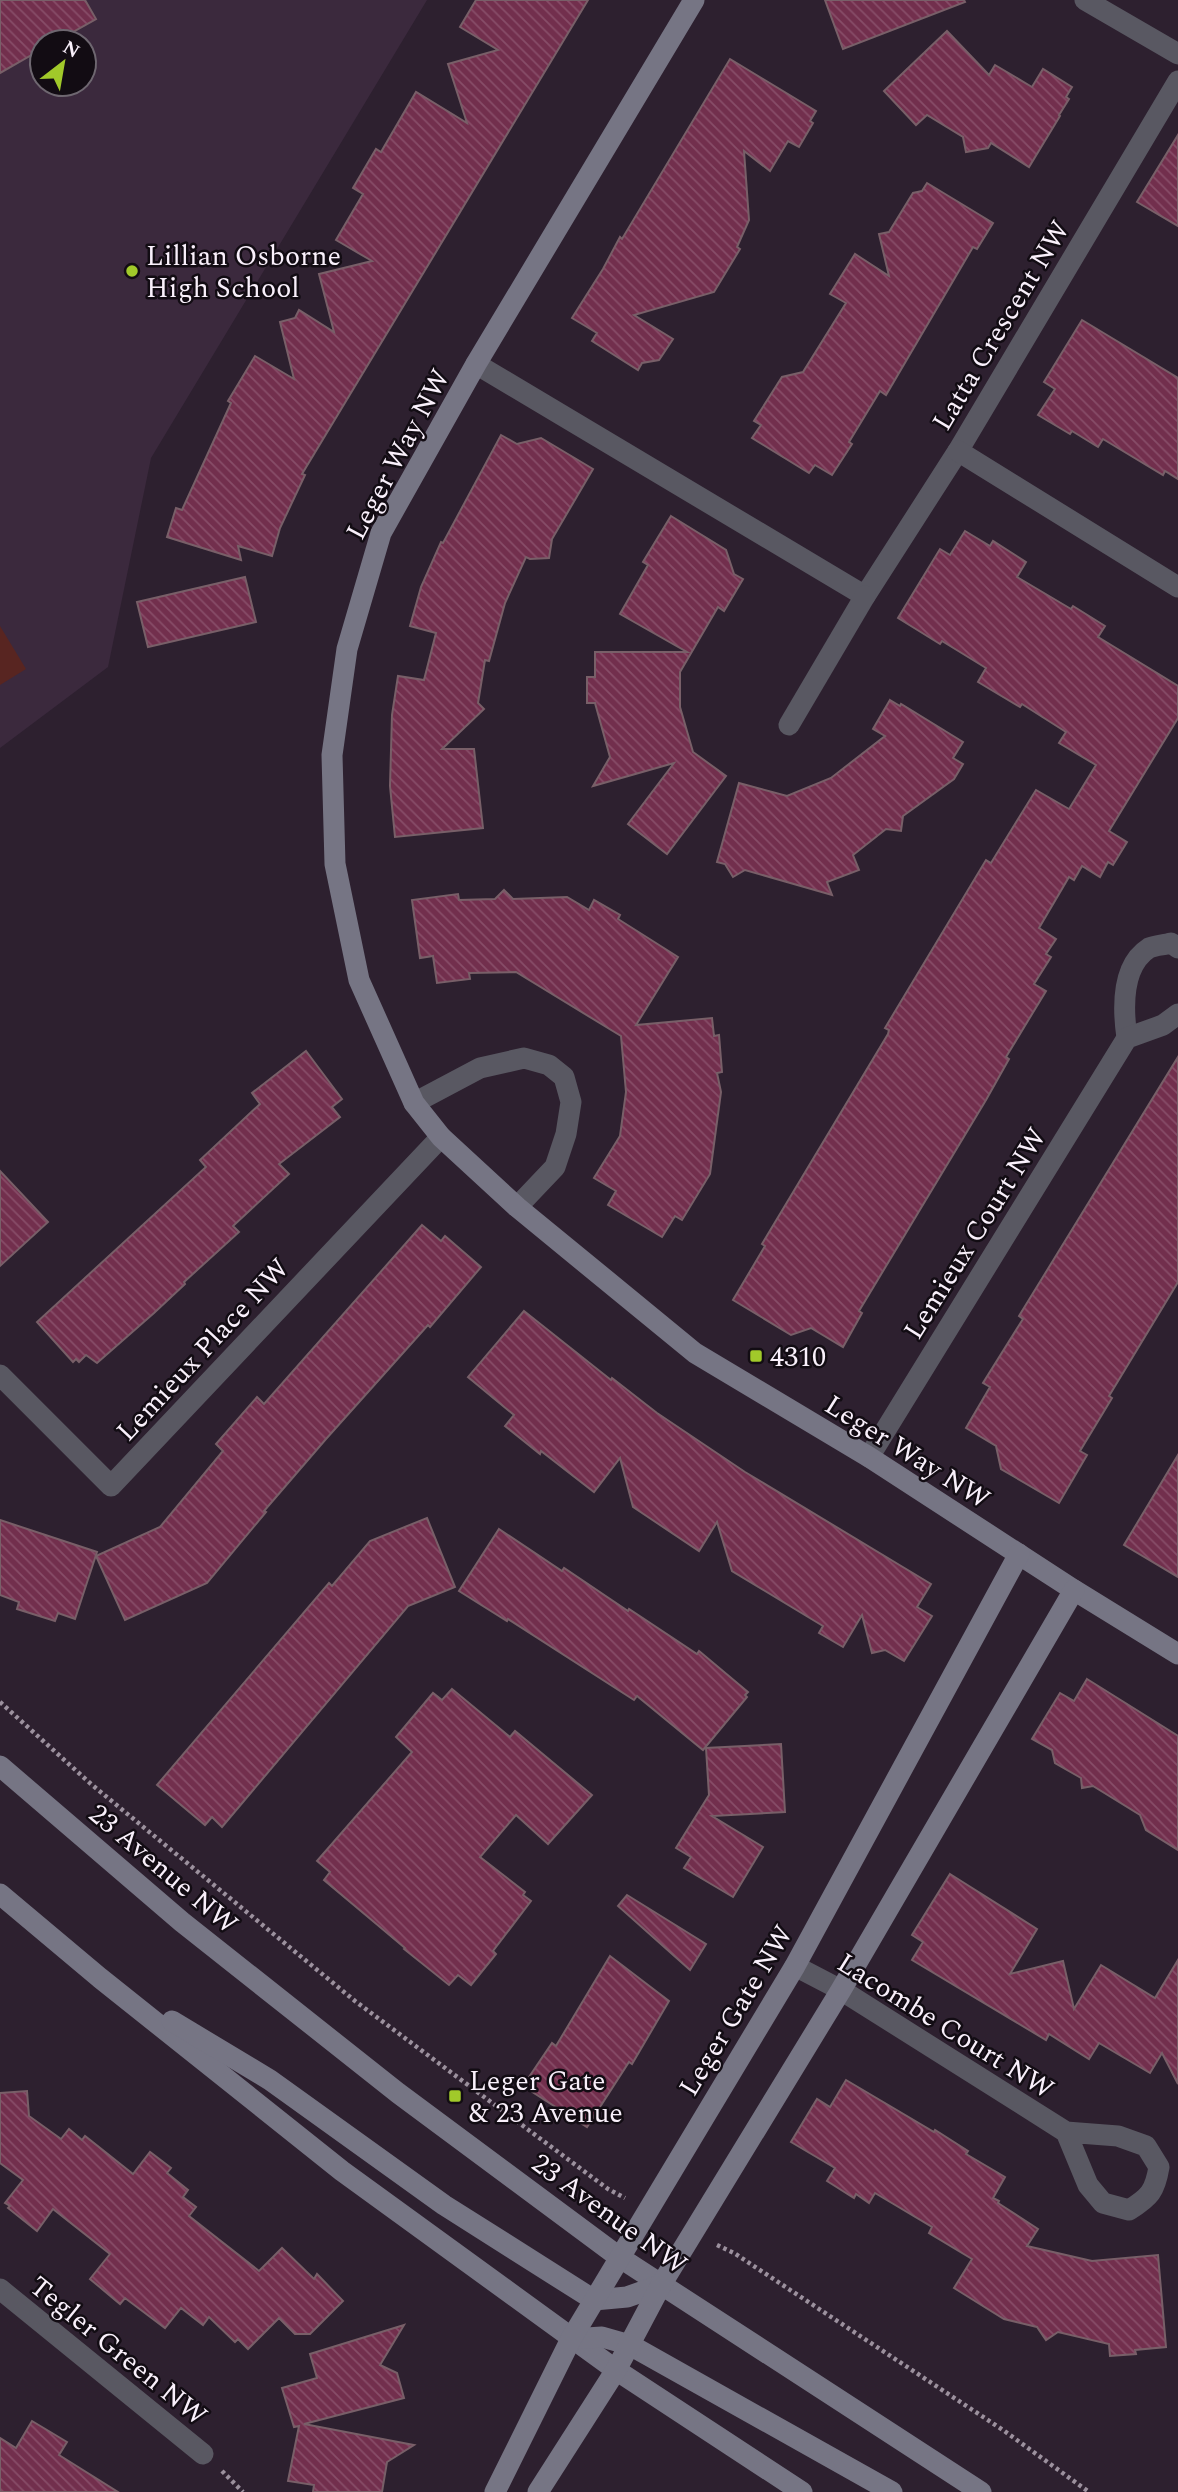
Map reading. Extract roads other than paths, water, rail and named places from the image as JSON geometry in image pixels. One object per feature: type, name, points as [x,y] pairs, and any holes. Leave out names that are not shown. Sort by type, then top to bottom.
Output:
[{"type":"street","name":"Leger Way NW","points":[[694,0],[476,364],[381,533],[346,649],[332,755],[335,864],[359,980],[414,1103],[441,1137],[517,1207],[695,1353],[869,1457],[1178,1654]]},
{"type":"street","points":[[1085,0],[1178,54]]},
{"type":"street","name":"Latta Crescent NW","points":[[789,724],[865,596],[958,451],[1178,80]]},
{"type":"street","points":[[476,364],[865,596]]},
{"type":"street","points":[[958,451],[1178,587]]},
{"type":"street","points":[[1178,948],[1171,943],[1150,948],[1136,961],[1128,982],[1124,1017],[1127,1038],[1163,1025],[1178,1014]]},
{"type":"street","name":"Lemieux Court NW","points":[[869,1457],[1127,1038]]},
{"type":"street","points":[[414,1103],[480,1068],[524,1058],[549,1065],[564,1077],[571,1102],[566,1134],[555,1167],[517,1207]]},
{"type":"street","name":"Lemieux Place NW","points":[[0,1375],[111,1486],[441,1137]]},
{"type":"street","name":"Leger Gate NW","points":[[495,2492],[571,2339],[795,1966],[1019,1554]]},
{"type":"street","points":[[538,2492],[616,2370],[661,2285],[841,1990],[1074,1590]]},
{"type":"street","name":"23 Avenue NW","points":[[0,1766],[203,1939],[398,2093],[619,2257],[981,2492]]},
{"type":"street","points":[[0,1894],[100,1978],[342,2171],[571,2339],[802,2492]]},
{"type":"street","name":"Lacombe Court NW","points":[[795,1966],[841,1990],[1066,2132],[1118,2136],[1146,2146],[1159,2167],[1156,2186],[1145,2200],[1129,2210],[1103,2203],[1088,2185],[1066,2132]]},
{"type":"street","points":[[100,1978],[270,2080],[444,2205],[594,2300],[627,2297],[661,2285]]},
{"type":"street","name":"Tegler Green NW","points":[[0,2289],[204,2454]]},
{"type":"street","points":[[571,2339],[602,2337],[630,2345],[892,2492]]},
{"type":"place","name":"Lillian Osborne High School","points":[[132,271]]},
{"type":"place","name":"4310","points":[[756,1356]]},
{"type":"place","name":"Leger Gate & 23 Avenue","points":[[455,2096]]}]
